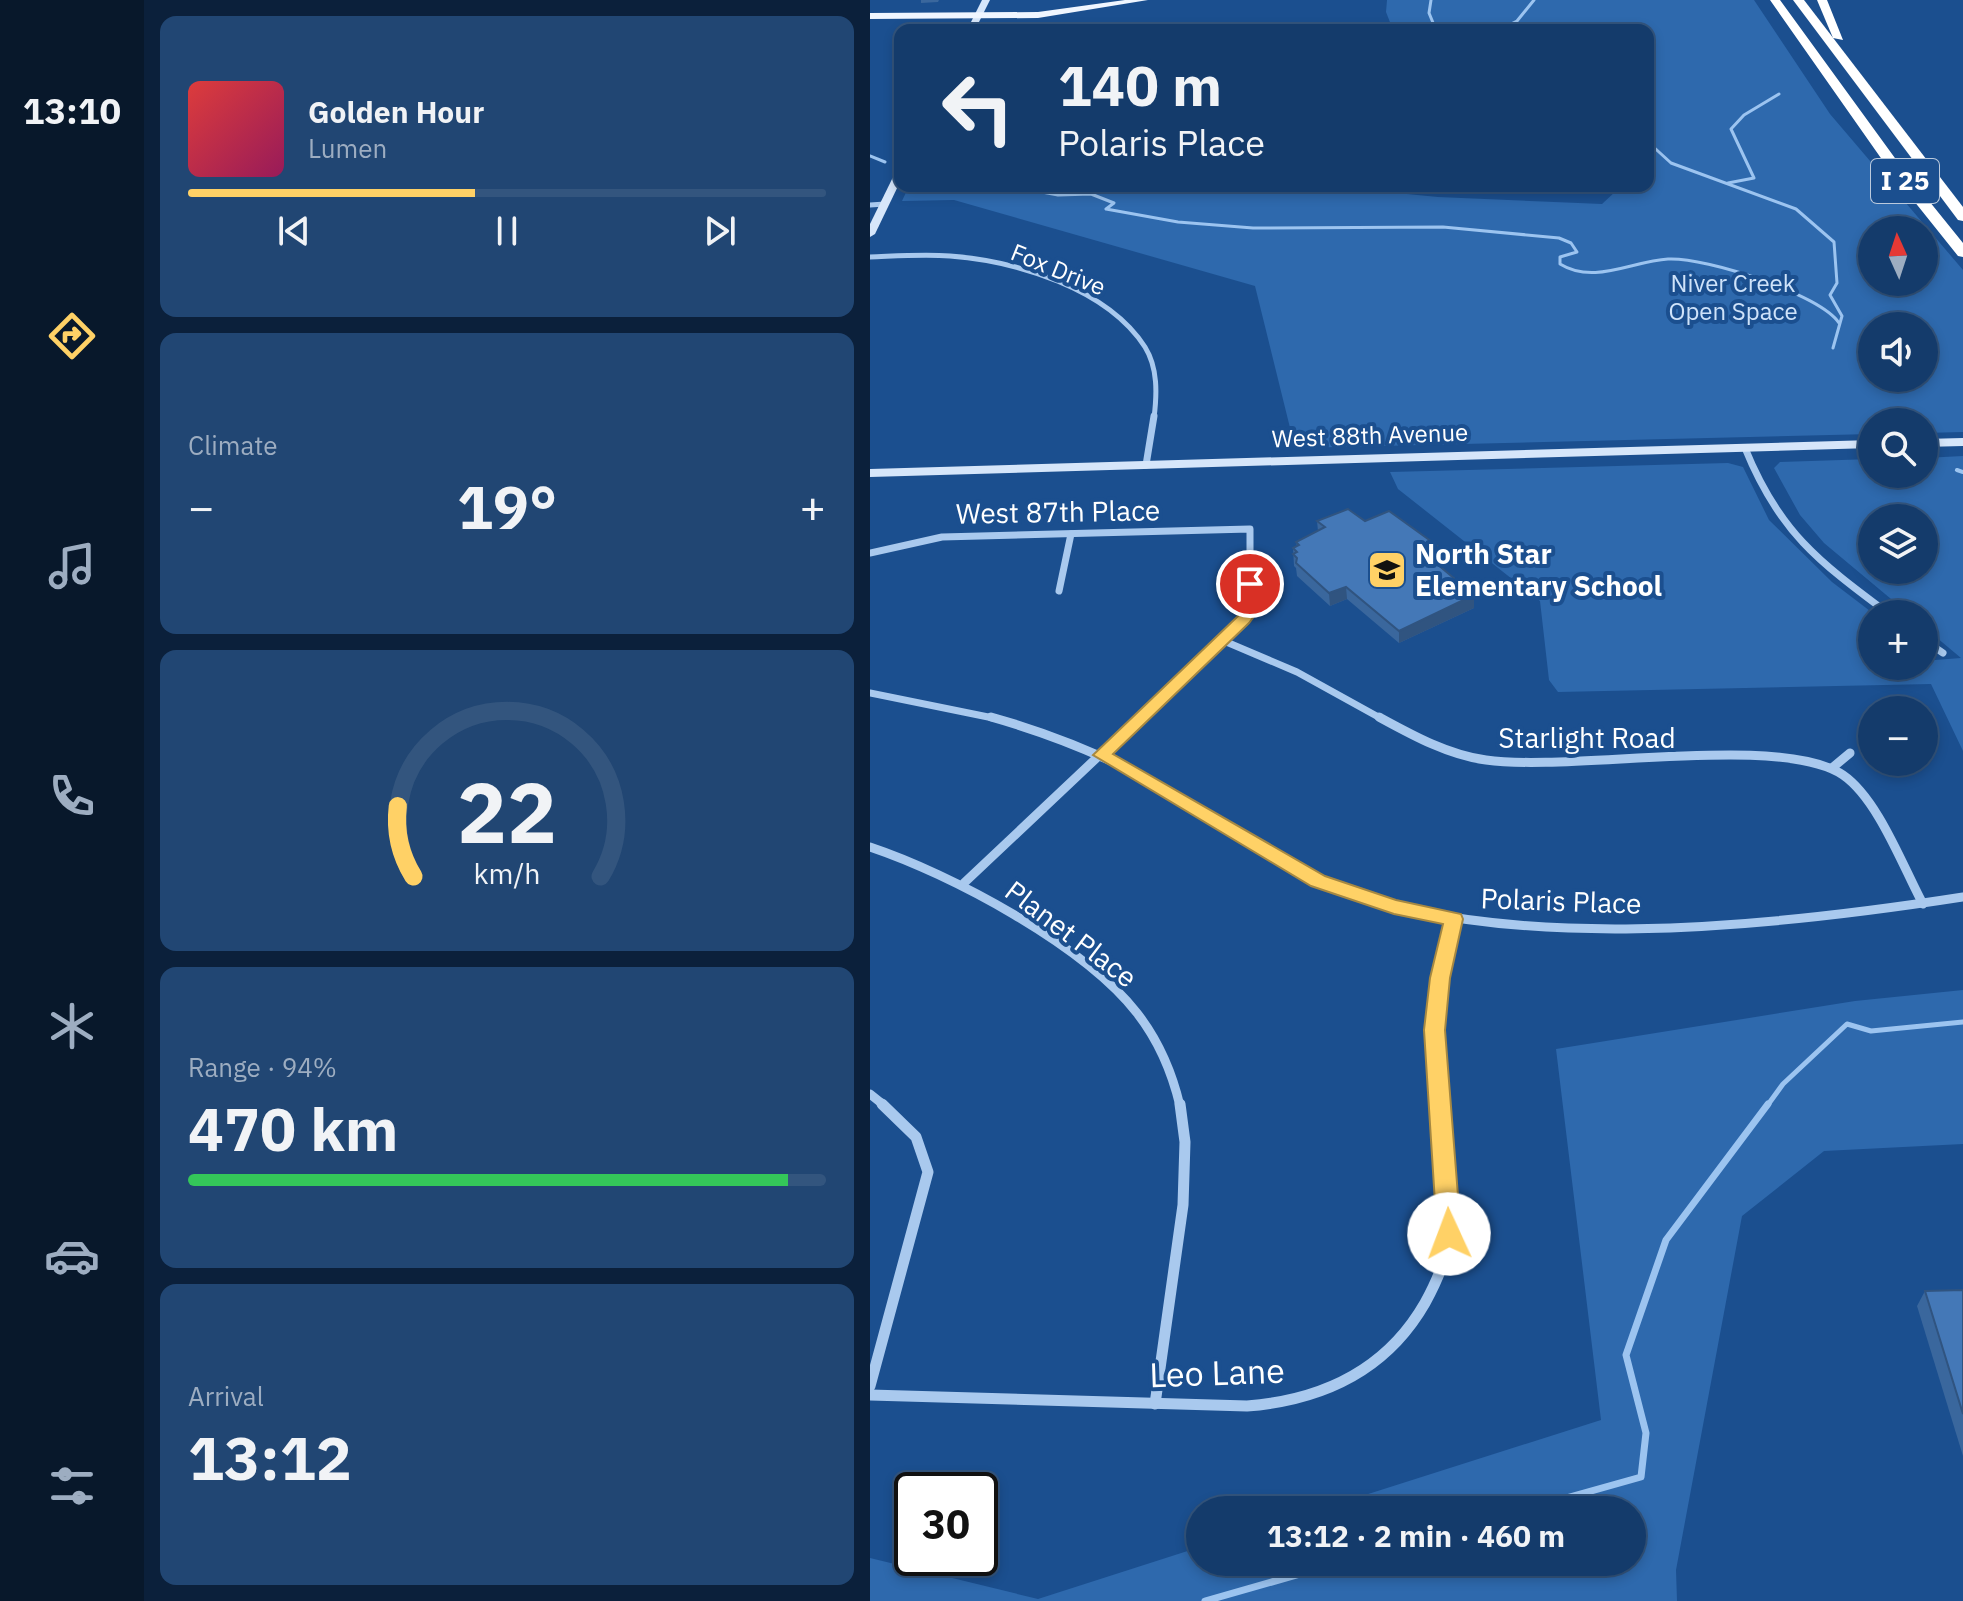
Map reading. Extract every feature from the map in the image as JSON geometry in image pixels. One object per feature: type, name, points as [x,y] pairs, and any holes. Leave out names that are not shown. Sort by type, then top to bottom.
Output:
[{"type":"highway","points":[[1765,0],[1796,32]]},
{"type":"highway","name":"I 25","points":[[1775,0],[1911,189],[1963,253]]},
{"type":"highway","points":[[1783,0],[1963,240]]},
{"type":"highway","points":[[1791,0],[1824,34]]},
{"type":"highway","name":"I 25","points":[[1798,0],[1963,217]]},
{"type":"highway","points":[[1822,0],[1866,90]]},
{"type":"main road","points":[[974,24],[986,0]]},
{"type":"main road","points":[[979,14],[1119,0]]},
{"type":"main road","points":[[870,16],[1063,13],[1144,0]]},
{"type":"main road","points":[[870,234],[894,185]]},
{"type":"main road","points":[[1938,443],[1963,442]]},
{"type":"main road","name":"West 88th Avenue","points":[[870,473],[1858,444]]},
{"type":"street","points":[[870,205],[885,204]]},
{"type":"street","name":"Fox Drive","points":[[870,257],[948,256],[986,261],[1059,284],[1109,309],[1138,337],[1155,373],[1146,465]]},
{"type":"street","points":[[1745,448],[1767,499],[1788,528],[1826,566],[1871,600]]},
{"type":"street","name":"West 87th Place","points":[[870,553],[942,537],[1250,529],[1250,611],[1224,641]]},
{"type":"street","points":[[1059,591],[1071,534]]},
{"type":"street","points":[[964,883],[1224,641]]},
{"type":"street","name":"Starlight Road","points":[[1224,641],[1289,667],[1414,735],[1455,753],[1487,761],[1557,765],[1777,757],[1807,759],[1832,768],[1861,795],[1923,904]]},
{"type":"street","points":[[1938,650],[1943,653]]},
{"type":"street","name":"Polaris Place","points":[[870,693],[978,713],[1101,755],[1152,781],[1246,841],[1318,881],[1394,907],[1454,919],[1525,927],[1602,928],[1817,918],[1963,897]]},
{"type":"street","points":[[1832,768],[1850,753]]},
{"type":"street","name":"Planet Place","points":[[870,847],[964,883],[1096,973],[1142,1018],[1164,1054],[1182,1103],[1187,1172],[1155,1404]]},
{"type":"street","name":"Leo Lane","points":[[870,1395],[1155,1404],[1274,1404],[1319,1394],[1351,1379],[1385,1355],[1421,1314],[1439,1278],[1449,1234],[1435,1030],[1438,991],[1454,919]]},
{"type":"street","points":[[870,1094],[915,1134],[923,1146],[928,1172],[870,1386]]},
{"type":"green space","name":"Niver Creek Open Space","points":[[1387,0],[1754,0],[1830,114],[1917,216],[1858,216],[1858,296],[1938,296],[1938,241],[1963,270],[1963,432],[1938,433],[1938,408],[1858,408],[1858,434],[1295,448],[1255,286],[954,200],[902,201],[906,192],[1386,192],[1602,204],[1615,192],[1654,192],[1654,24],[1391,24],[1386,12]]},
{"type":"green space","points":[[1963,456],[1963,751],[1931,684],[1558,692],[1549,680],[1540,601],[1398,489],[1390,472],[1728,463],[1743,467],[1769,520],[1832,582],[1858,602],[1858,680],[1938,680],[1938,660],[1961,658],[1938,639],[1938,600],[1892,600],[1873,584],[1938,584],[1938,504],[1858,504],[1858,571],[1824,543],[1800,515],[1774,468],[1780,462],[1858,459],[1858,488],[1938,488],[1938,457]]},
{"type":"green space","points":[[1963,990],[1963,1144],[1824,1151],[1742,1216],[1676,1570],[1677,1601],[870,1601],[870,1558],[894,1564],[894,1576],[944,1576],[1038,1599],[1186,1551],[1186,1576],[1646,1576],[1646,1496],[1362,1496],[1601,1420],[1556,1049],[1855,1001]]},
{"type":"building","name":"North Star Elementary School","points":[[1348,509],[1365,521],[1389,511],[1446,552],[1431,559],[1474,595],[1399,631],[1346,587],[1329,593],[1296,563],[1297,558],[1293,554],[1297,552],[1293,548],[1299,545],[1296,542],[1325,527],[1317,521]]},
{"type":"building","points":[[1963,1290],[1963,1414],[1925,1291]]},
{"type":"waterway","points":[[1431,0],[1429,13],[1434,24]]},
{"type":"waterway","points":[[1511,24],[1534,0]]},
{"type":"waterway","points":[[1728,183],[1754,178],[1731,129],[1744,115],[1779,94]]},
{"type":"waterway","points":[[1654,147],[1671,163],[1796,209],[1834,242],[1837,283],[1830,295],[1842,316],[1833,348]]},
{"type":"waterway","points":[[870,156],[885,162]]},
{"type":"waterway","points":[[1042,192],[1091,194],[1114,203],[1106,209],[1178,222],[1253,228],[1443,227],[1559,238],[1571,243],[1577,252],[1560,257],[1560,264],[1573,270],[1600,272],[1668,259],[1709,264],[1787,290],[1828,312],[1839,323]]},
{"type":"waterway","points":[[1957,470],[1963,472]]},
{"type":"waterway","points":[[1767,1106],[1783,1084],[1847,1024],[1871,1031],[1963,1022]]},
{"type":"waterway","points":[[1574,1496],[1641,1477],[1646,1433],[1626,1355],[1666,1240],[1768,1104]]},
{"type":"waterway","points":[[1205,1601],[1293,1576]]},
{"type":"place","name":"North Star Elementary School","points":[[1387,570]]},
{"type":"route","points":[[1250,584],[1250,611],[1244,620],[1101,755],[1152,781],[1246,841],[1318,881],[1394,907],[1454,919],[1440,978],[1435,1030],[1449,1234]]}]
